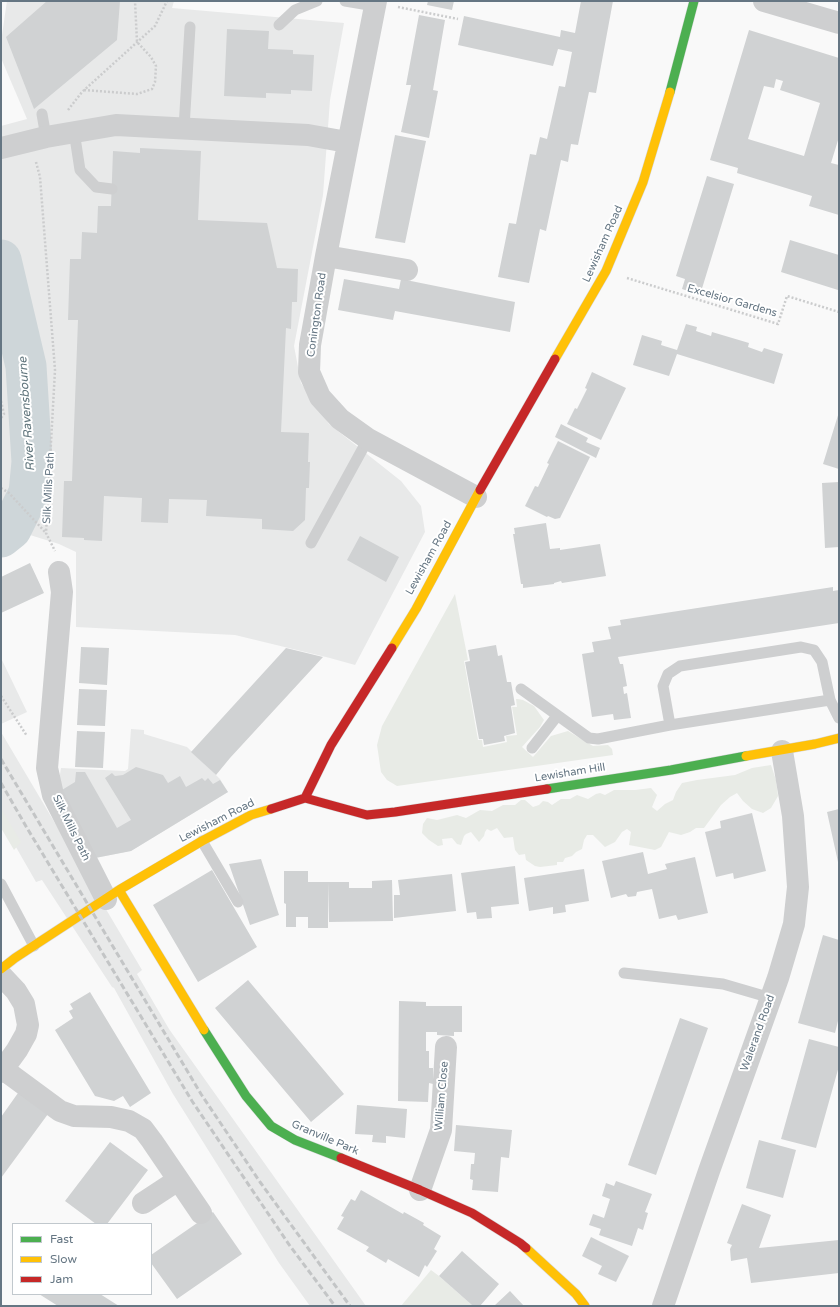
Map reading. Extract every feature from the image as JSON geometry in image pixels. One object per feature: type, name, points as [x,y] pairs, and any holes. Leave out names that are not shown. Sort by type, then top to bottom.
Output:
[{"type":"main road","name":"Lewisham Road","points":[[1,969],[112,895],[202,841],[251,815],[304,798],[331,745],[416,608],[476,497],[606,272],[643,182],[666,109],[694,1]]},
{"type":"main road","name":"Lewisham Hill","points":[[304,798],[368,815],[395,812],[671,770],[782,751],[839,738]]},
{"type":"main road","name":"Granville Park","points":[[112,895],[186,1003],[241,1090],[271,1126],[295,1140],[420,1190],[472,1213],[520,1243],[576,1294],[585,1306]]},
{"type":"street","points":[[764,1],[839,22]]},
{"type":"street","name":"Conington Road","points":[[381,4],[347,142],[310,345],[309,372],[320,397],[340,419],[368,439],[476,497]]},
{"type":"street","points":[[1,148],[46,137],[116,125],[308,135],[347,142]]},
{"type":"street","points":[[326,256],[407,270]]},
{"type":"street","name":"Silk Mills Path","points":[[59,572],[62,592],[47,768],[54,795],[112,895]]},
{"type":"street","name":"Walerand Road","points":[[663,1306],[709,1171],[771,998],[794,924],[798,888],[793,816],[782,751]]},
{"type":"street","points":[[1,975],[16,991],[24,1004],[28,1025],[26,1034],[17,1050],[2,1071],[60,1111],[74,1116],[111,1117],[129,1121],[142,1129],[152,1141],[201,1214]]},
{"type":"street","name":"William Close","points":[[420,1190],[441,1130],[446,1047]]},
{"type":"street","points":[[143,1202],[178,1180]]},
{"type":"lane","points":[[279,25],[295,10],[317,1]]},
{"type":"lane","points":[[345,1],[381,4]]},
{"type":"lane","points":[[184,128],[190,27]]},
{"type":"lane","points":[[42,114],[46,137]]},
{"type":"lane","points":[[74,132],[80,170],[96,187],[112,188]]},
{"type":"lane","points":[[311,543],[368,439]]},
{"type":"lane","points":[[670,725],[664,686],[668,674],[680,666],[801,647],[814,650],[822,662],[830,700],[839,718]]},
{"type":"lane","points":[[521,689],[589,738],[598,739],[670,725],[830,700]]},
{"type":"lane","points":[[532,748],[557,716]]},
{"type":"lane","points":[[202,841],[238,902]]},
{"type":"lane","points":[[1,884],[34,946]]},
{"type":"lane","points":[[624,972],[723,984],[771,998]]},
{"type":"path","points":[[84,90],[137,94],[152,89],[155,82],[156,66],[151,57],[137,42],[135,1]]},
{"type":"path","points":[[46,137],[84,90],[155,26],[167,1]]},
{"type":"path","points":[[381,4],[458,19]]},
{"type":"path","name":"Silk Mills Path","points":[[46,137],[35,159],[40,177],[55,370],[46,533],[56,552],[59,572]]},
{"type":"path","name":"Excelsior Gardens","points":[[625,277],[778,324],[787,296],[839,312]]},
{"type":"path","points":[[1,401],[4,414],[1,418]]},
{"type":"path","points":[[1,488],[9,493],[46,533]]},
{"type":"path","points":[[1,696],[47,768]]},
{"type":"shaded area","points":[[7,1],[174,1],[172,8],[344,23],[330,100],[323,195],[294,346],[301,383],[329,424],[401,481],[421,506],[425,532],[355,665],[235,635],[76,627],[76,552],[59,544],[1,526],[1,126],[27,119],[1,58],[2,35]]},
{"type":"shaded area","points":[[455,594],[468,660],[464,661],[478,740],[482,740],[483,747],[507,742],[506,736],[517,735],[512,707],[517,707],[516,699],[518,699],[534,706],[544,720],[540,727],[522,747],[533,757],[551,736],[568,731],[593,746],[608,745],[612,749],[613,755],[397,786],[387,780],[381,772],[377,745],[382,726]]},
{"type":"shaded area","points":[[1,658],[27,712],[1,724]]},
{"type":"shaded area","points":[[131,729],[144,730],[144,734],[187,747],[220,779],[228,792],[131,851],[95,858],[57,793],[61,768],[125,771],[128,769]]},
{"type":"shaded area","points":[[1,732],[142,970],[137,974],[169,1029],[366,1306],[310,1306],[279,1263],[173,1094],[114,988],[42,880],[36,882],[1,821]]},
{"type":"shaded area","points":[[771,765],[776,780],[778,796],[771,808],[763,813],[752,809],[737,793],[721,805],[704,828],[696,828],[681,835],[669,832],[661,847],[655,850],[629,845],[631,832],[627,829],[622,832],[615,842],[605,847],[593,835],[587,835],[582,849],[572,856],[565,858],[563,862],[557,862],[557,865],[540,867],[535,866],[526,860],[525,854],[519,855],[515,850],[513,837],[504,838],[497,828],[491,831],[487,829],[479,842],[471,832],[466,834],[461,845],[457,844],[452,838],[442,839],[443,845],[438,846],[422,833],[423,824],[427,818],[437,820],[457,815],[466,818],[480,810],[492,811],[503,805],[515,805],[521,800],[525,800],[533,807],[539,805],[543,801],[552,805],[561,799],[570,799],[577,795],[588,799],[596,794],[600,793],[605,795],[614,790],[651,788],[657,795],[652,807],[657,811],[665,804],[673,800],[682,783],[735,775],[752,768]]},
{"type":"shaded area","points":[[1,808],[21,842],[14,850],[1,828]]},
{"type":"shaded area","points":[[431,1270],[439,1276],[473,1306],[401,1306]]},
{"type":"building","points":[[47,1],[120,1],[117,40],[34,109],[6,37]]},
{"type":"building","points":[[428,1],[454,1],[452,10],[427,5]]},
{"type":"building","points":[[581,1],[613,1],[596,93],[589,92],[578,145],[571,144],[568,162],[561,160],[546,231],[540,229],[529,283],[498,277],[509,223],[516,224],[530,154],[536,155],[540,137],[547,139],[559,86],[565,87],[572,52],[558,49],[553,66],[458,45],[464,16],[560,37],[561,30],[575,33]]},
{"type":"building","points":[[419,15],[445,20],[433,90],[438,91],[429,138],[401,132],[411,85],[406,85]]},
{"type":"building","points":[[227,29],[269,31],[268,49],[293,50],[293,54],[314,55],[312,91],[291,90],[291,94],[266,93],[266,98],[224,96]]},
{"type":"building","points":[[749,30],[839,58],[839,137],[831,163],[839,165],[839,215],[809,206],[812,196],[737,173],[738,168],[710,160]],"holes":[[[776,79],[783,81],[780,90],[820,103],[804,156],[748,139],[764,86],[774,88]]]},
{"type":"building","points":[[395,135],[426,141],[405,243],[375,238]]},
{"type":"building","points":[[140,148],[201,151],[198,220],[267,223],[277,268],[298,269],[297,302],[292,302],[291,329],[286,328],[281,432],[309,433],[308,462],[310,462],[309,488],[306,488],[305,520],[293,531],[262,529],[262,519],[206,516],[207,500],[169,499],[168,523],[141,522],[142,498],[104,496],[102,541],[62,537],[64,481],[72,481],[78,320],[68,320],[70,259],[81,259],[82,232],[97,233],[98,206],[111,206],[113,151],[140,153]]},
{"type":"building","points":[[707,176],[734,184],[700,295],[682,289],[685,279],[676,276]]},
{"type":"building","points":[[790,240],[839,255],[838,290],[781,272]]},
{"type":"building","points":[[344,279],[399,289],[401,279],[515,302],[510,332],[395,311],[393,320],[338,310]]},
{"type":"building","points":[[686,324],[697,327],[696,331],[711,336],[712,332],[749,343],[748,347],[762,352],[764,348],[783,354],[774,384],[677,354],[669,376],[633,365],[642,335],[662,341],[661,345],[677,350]]},
{"type":"building","points":[[592,372],[626,388],[601,440],[567,424],[575,408],[577,409],[587,389],[585,388]]},
{"type":"building","points":[[839,412],[839,469],[823,464]]},
{"type":"building","points":[[561,424],[588,438],[586,442],[600,448],[596,458],[555,437]]},
{"type":"building","points":[[558,441],[590,457],[560,518],[555,519],[548,516],[547,517],[525,506],[535,486],[538,487],[549,464],[547,463]]},
{"type":"building","points":[[839,482],[839,547],[825,548],[822,483]]},
{"type":"building","points":[[546,523],[550,549],[560,548],[560,550],[600,544],[606,576],[562,583],[561,581],[554,584],[523,588],[523,584],[521,584],[513,534],[515,534],[514,528]]},
{"type":"building","points":[[360,536],[399,557],[386,582],[347,560]]},
{"type":"building","points":[[30,563],[44,593],[1,613],[1,577]]},
{"type":"building","points":[[833,587],[833,591],[839,590],[839,623],[618,657],[620,664],[623,664],[627,686],[623,687],[624,694],[627,693],[631,718],[614,720],[613,714],[592,717],[582,654],[594,652],[592,642],[611,639],[608,627],[621,625],[620,620]]},
{"type":"building","points":[[496,645],[498,656],[502,655],[507,682],[511,682],[515,705],[511,706],[515,733],[504,736],[505,741],[484,745],[483,739],[479,739],[465,662],[470,661],[468,650]]},
{"type":"building","points":[[81,647],[109,648],[107,685],[79,683]]},
{"type":"building","points":[[286,648],[323,657],[216,775],[191,752]]},
{"type":"building","points":[[79,689],[107,690],[105,726],[77,725]]},
{"type":"building","points":[[77,731],[105,732],[103,768],[75,767]]},
{"type":"building","points":[[136,767],[163,775],[168,783],[180,776],[186,787],[202,778],[205,781],[208,778],[213,784],[220,780],[228,792],[131,851],[95,858],[57,793],[75,782],[76,772],[85,772],[117,828],[131,820],[105,778],[112,773],[115,776],[123,775]]},
{"type":"building","points":[[839,809],[839,862],[838,862],[827,812]]},
{"type":"building","points":[[752,813],[766,871],[734,879],[733,873],[716,877],[705,832],[721,828],[720,821]]},
{"type":"building","points":[[643,852],[648,874],[667,869],[665,864],[695,857],[708,913],[678,920],[676,915],[659,919],[652,889],[637,892],[636,896],[628,897],[626,894],[611,898],[602,861]]},
{"type":"building","points":[[261,859],[279,915],[250,925],[229,864]]},
{"type":"building","points":[[515,866],[519,904],[491,907],[492,918],[477,919],[476,912],[467,913],[461,873]]},
{"type":"building","points":[[584,869],[589,901],[565,905],[566,912],[553,914],[553,907],[529,911],[524,878]]},
{"type":"building","points":[[212,870],[257,947],[198,982],[153,905]]},
{"type":"building","points":[[284,871],[308,871],[308,882],[328,882],[328,928],[308,928],[308,917],[296,917],[296,927],[286,927]]},
{"type":"building","points":[[452,874],[456,911],[394,918],[394,895],[400,895],[398,880]]},
{"type":"building","points":[[392,880],[393,921],[329,922],[328,882],[349,882],[349,888],[372,888],[372,881]]},
{"type":"building","points":[[823,935],[839,940],[839,1017],[835,1033],[798,1023]]},
{"type":"building","points":[[248,980],[344,1094],[311,1122],[215,1008]]},
{"type":"building","points":[[90,992],[151,1093],[130,1107],[123,1096],[114,1101],[95,1096],[55,1030],[73,1018],[69,1011],[73,1009],[70,1004]]},
{"type":"building","points":[[399,1001],[426,1002],[426,1006],[462,1006],[462,1032],[454,1032],[454,1036],[437,1035],[437,1032],[426,1032],[426,1051],[429,1051],[429,1068],[433,1068],[433,1084],[429,1083],[428,1102],[398,1101]]},
{"type":"building","points":[[680,1018],[708,1028],[656,1175],[628,1165]]},
{"type":"building","points":[[809,1039],[839,1047],[839,1066],[816,1148],[781,1139]]},
{"type":"building","points":[[18,1093],[48,1114],[1,1178],[1,1117]]},
{"type":"building","points":[[357,1105],[407,1109],[405,1138],[386,1136],[386,1143],[372,1142],[373,1135],[355,1134]]},
{"type":"building","points":[[456,1125],[512,1130],[509,1158],[501,1157],[498,1192],[472,1190],[473,1180],[470,1179],[471,1164],[474,1164],[475,1153],[454,1151]]},
{"type":"building","points":[[759,1140],[796,1150],[783,1198],[746,1188]]},
{"type":"building","points":[[110,1142],[148,1170],[108,1223],[95,1223],[65,1201]]},
{"type":"building","points":[[616,1181],[652,1194],[645,1212],[648,1213],[643,1230],[638,1228],[632,1246],[599,1235],[601,1229],[589,1225],[593,1214],[604,1218],[610,1199],[602,1196],[606,1183],[614,1186]]},
{"type":"building","points":[[361,1190],[403,1214],[404,1212],[424,1223],[423,1225],[441,1236],[434,1249],[437,1251],[427,1267],[425,1265],[419,1277],[388,1259],[386,1263],[366,1251],[369,1247],[337,1229],[344,1217],[341,1216],[351,1199],[355,1201]]},
{"type":"building","points":[[742,1204],[771,1215],[759,1248],[839,1240],[839,1273],[751,1283],[747,1258],[731,1261],[730,1249],[732,1245],[727,1243]]},
{"type":"building","points":[[213,1212],[242,1254],[177,1299],[152,1264],[152,1254]]},
{"type":"building","points":[[591,1237],[629,1256],[616,1282],[598,1274],[602,1266],[582,1256]]},
{"type":"building","points":[[462,1251],[499,1284],[480,1306],[473,1306],[439,1276]]},
{"type":"building","points":[[510,1291],[524,1306],[494,1306]]},
{"type":"building","points":[[41,1295],[102,1295],[119,1306],[58,1306]]},
{"type":"waterway","name":"River Ravensbourne","points":[[1,260],[26,366],[32,462],[29,493],[11,529],[1,537]]},
{"type":"railway","points":[[1,759],[201,1094],[260,1182],[350,1306]]},
{"type":"railway","points":[[1,783],[192,1101],[290,1246],[335,1306]]},
{"type":"traffic: fast","points":[[670,92],[694,1]]},
{"type":"traffic: fast","points":[[547,789],[671,770],[746,756]]},
{"type":"traffic: fast","points":[[204,1030],[246,1096],[271,1126],[295,1140],[341,1158]]},
{"type":"traffic: slow","points":[[555,359],[606,271],[643,182],[670,92]]},
{"type":"traffic: slow","points":[[392,648],[416,609],[480,490]]},
{"type":"traffic: slow","points":[[746,756],[815,744],[839,738]]},
{"type":"traffic: slow","points":[[1,969],[15,958],[119,890],[202,841],[251,815],[271,809]]},
{"type":"traffic: slow","points":[[119,890],[204,1030]]},
{"type":"traffic: slow","points":[[526,1248],[576,1294],[585,1306]]},
{"type":"traffic: jam","points":[[480,490],[555,359]]},
{"type":"traffic: jam","points":[[271,809],[305,798],[331,745],[392,648]]},
{"type":"traffic: jam","points":[[305,798],[367,815],[547,789]]},
{"type":"traffic: jam","points":[[341,1158],[472,1213],[526,1248]]}]
